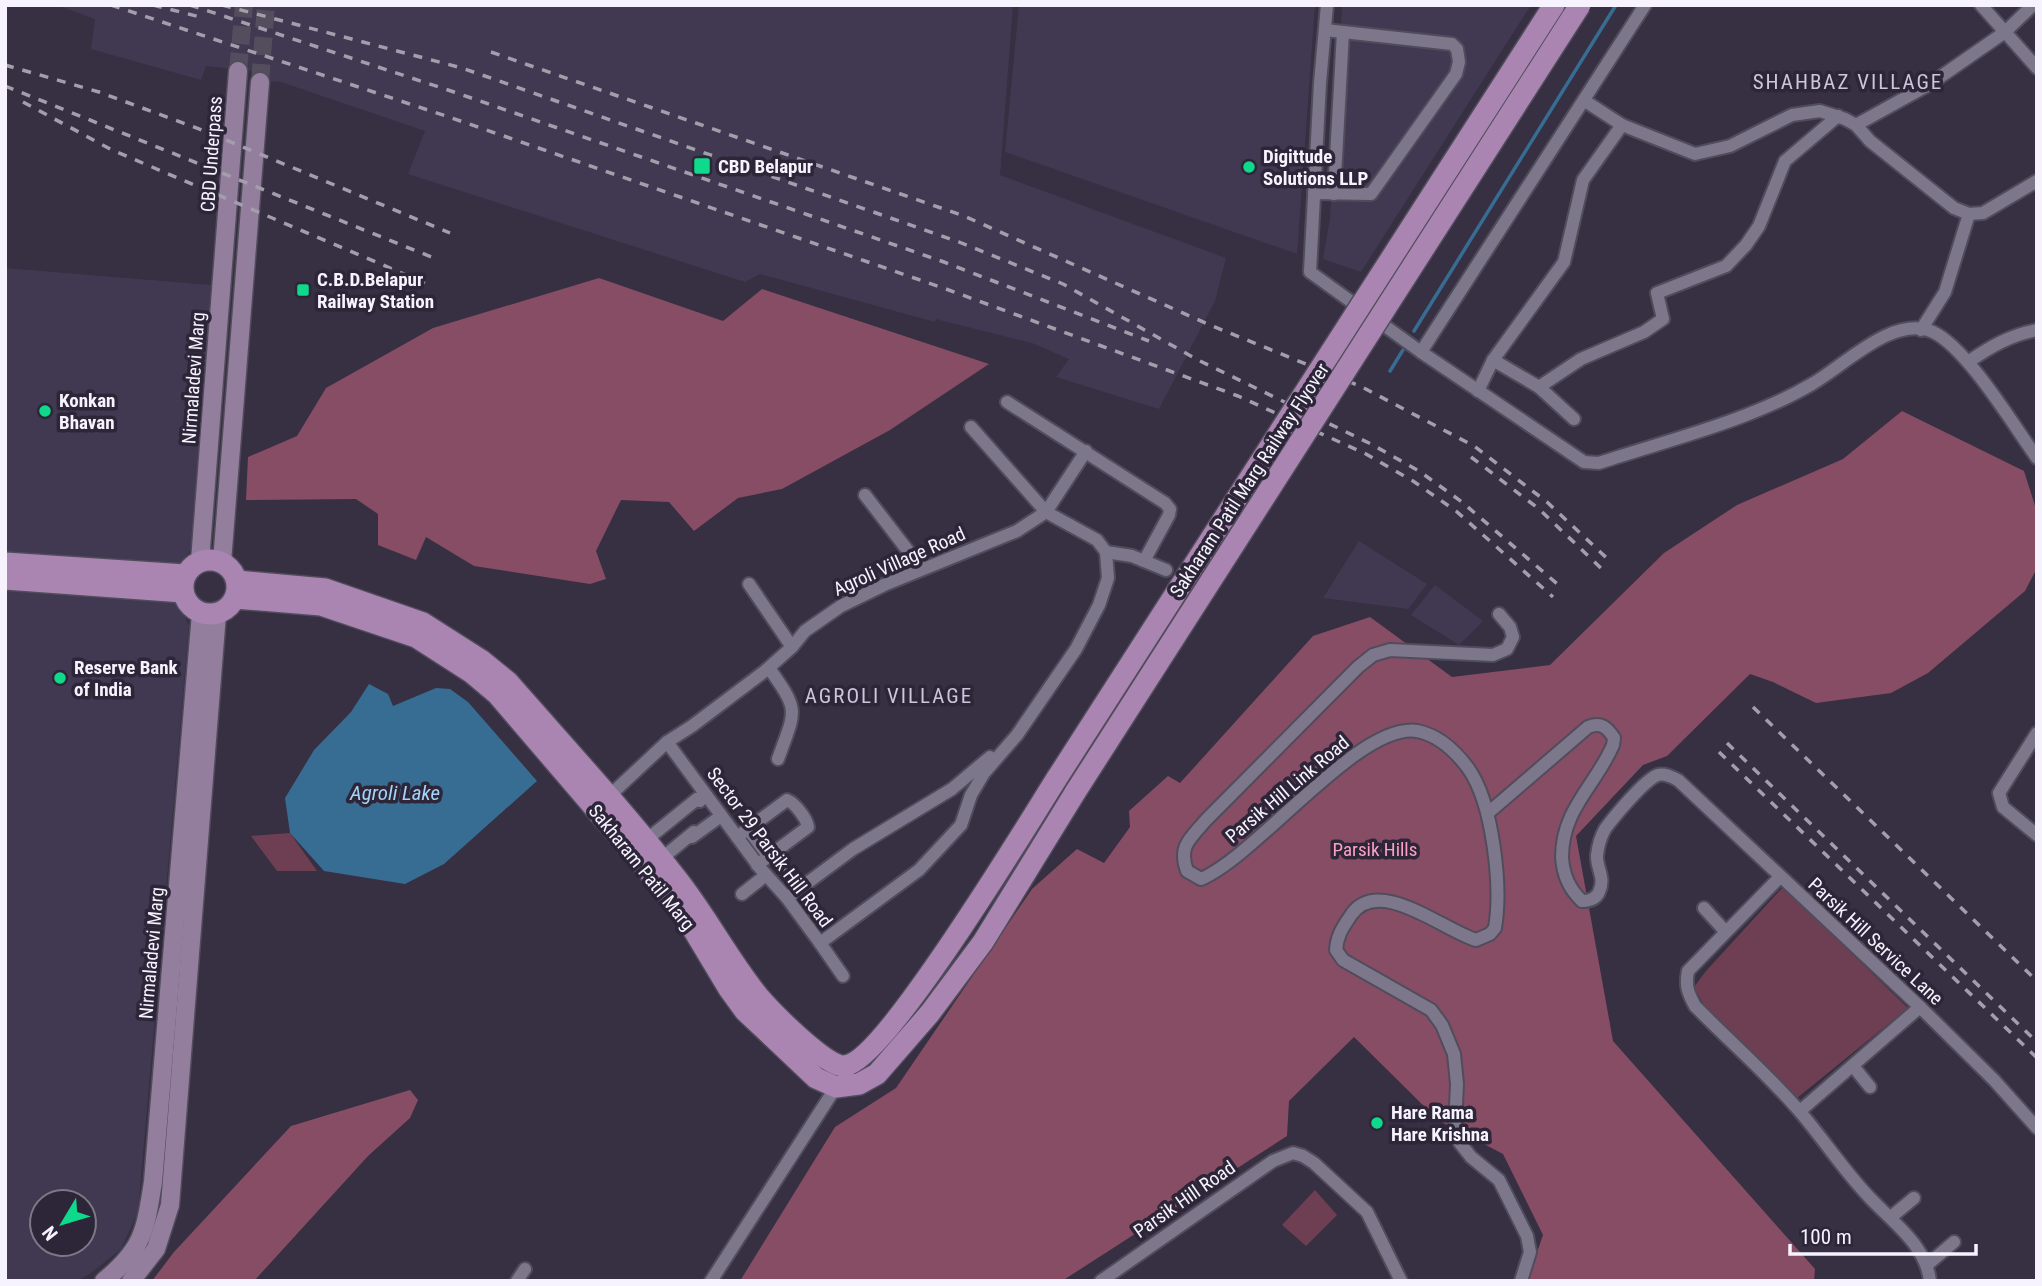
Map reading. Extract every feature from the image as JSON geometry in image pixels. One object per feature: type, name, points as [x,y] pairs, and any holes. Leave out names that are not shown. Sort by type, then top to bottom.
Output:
[{"type":"main road","name":"Sakharam Patil Marg Railway Flyover","points":[[944,955],[1554,5]]},
{"type":"main road","name":"Sakharam Patil Marg Railway Flyover","points":[[836,1087],[859,1084],[877,1074],[930,1013],[983,942],[1076,791],[1580,5]]},
{"type":"main road","name":"CBD Underpass","points":[[225,240],[238,71]]},
{"type":"main road","points":[[222,562],[260,82]]},
{"type":"main road","name":"Nirmaladevi Marg","points":[[189,576],[225,240]]},
{"type":"main road","points":[[5,579],[189,576],[207,559],[222,562],[232,570],[236,589],[225,610],[209,613],[189,605],[189,576]]},
{"type":"main road","points":[[5,563],[189,576]]},
{"type":"main road","name":"Sakharam Patil Marg","points":[[236,589],[325,589],[423,622],[481,660],[508,682],[602,803],[683,915],[729,989],[746,1010],[816,1078],[836,1087]]},
{"type":"main road","name":"Nirmaladevi Marg","points":[[104,1281],[123,1265],[141,1241],[153,1182],[209,613]]},
{"type":"main road","name":"Nirmaladevi Marg","points":[[131,1281],[156,1249],[170,1205],[209,613]]},
{"type":"main road","name":"Sakharam Patil Marg","points":[[602,803],[661,859],[703,914],[761,999],[834,1065],[844,1066],[860,1058],[913,999],[944,955]]},
{"type":"street","points":[[1327,5],[1310,272],[1421,352],[1584,463],[1599,463],[1748,414],[1811,385],[1892,331],[1911,328],[1932,331],[1949,342],[1968,362],[2037,458]]},
{"type":"street","points":[[1421,352],[1645,5]]},
{"type":"street","points":[[1981,5],[2037,68]]},
{"type":"street","points":[[1856,125],[1930,84],[2005,32],[2033,5]]},
{"type":"street","points":[[1314,193],[1368,194],[1374,191],[1410,135],[1455,74],[1459,62],[1457,49],[1451,44],[1325,30]]},
{"type":"street","points":[[1334,194],[1343,32]]},
{"type":"street","points":[[1585,101],[1622,125],[1695,154],[1730,146],[1791,115],[1820,111],[1838,116],[1856,125],[1870,141],[1954,208],[1969,214],[1983,213],[2037,181]]},
{"type":"street","points":[[1539,387],[1581,359],[1644,332],[1663,319],[1657,293],[1726,266],[1759,226],[1785,161],[1838,116]]},
{"type":"street","points":[[1478,391],[1493,360],[1564,262],[1583,180],[1622,125]]},
{"type":"street","points":[[1921,330],[1945,292],[1969,214]]},
{"type":"street","points":[[1968,362],[1994,345],[2021,333],[2037,330]]},
{"type":"street","points":[[1493,360],[1539,387],[1574,419]]},
{"type":"street","points":[[1007,402],[1165,503],[1170,509],[1169,515],[1144,561]]},
{"type":"street","points":[[971,427],[1046,512],[1097,540],[1106,552],[1132,556],[1166,570]]},
{"type":"street","points":[[1046,512],[1086,451]]},
{"type":"street","points":[[865,495],[922,569]]},
{"type":"street","name":"Agroli Village Road","points":[[602,803],[667,742],[769,667],[792,647],[805,631],[841,606],[922,569],[1017,531],[1046,512]]},
{"type":"street","name":"Sector 29 Parsik Hill Road","points":[[667,742],[761,870],[787,898],[820,943],[919,870],[961,825],[971,795],[984,773],[1017,735],[1076,649],[1099,605],[1108,578],[1106,552]]},
{"type":"street","points":[[749,584],[792,647]]},
{"type":"street","name":"Parsik Hill Link Road","points":[[1499,614],[1510,627],[1513,637],[1507,649],[1493,655],[1390,650],[1373,656],[1358,667],[1206,820],[1185,845],[1183,858],[1187,871],[1201,878],[1215,873],[1261,837],[1332,772],[1373,744],[1392,735],[1415,731],[1432,736],[1461,758],[1472,774],[1488,813],[1494,851],[1496,920],[1490,934],[1483,939],[1469,938],[1400,904],[1376,900],[1363,903],[1355,909],[1337,936],[1336,950],[1343,960],[1431,1010],[1442,1026],[1454,1054],[1457,1084],[1455,1126],[1460,1143],[1471,1157],[1499,1180],[1527,1236],[1530,1252],[1521,1281]]},
{"type":"street","points":[[769,667],[789,696],[793,707],[792,719],[778,759]]},
{"type":"street","name":"Parsik Hill Service Lane","points":[[1488,813],[1588,727],[1601,724],[1607,727],[1614,738],[1611,751],[1572,813],[1562,838],[1563,868],[1568,884],[1582,901],[1590,901],[1598,896],[1601,888],[1602,878],[1596,858],[1604,831],[1647,782],[1657,775],[1668,775],[1678,780],[1920,1007],[1994,1080],[2037,1128]]},
{"type":"street","points":[[2037,733],[1999,793],[2003,807],[2037,835]]},
{"type":"street","points":[[787,898],[853,849],[952,789],[1017,735]]},
{"type":"street","points":[[645,841],[697,799],[701,801]]},
{"type":"street","points":[[737,837],[786,800],[791,801],[808,822],[808,827],[770,855],[743,894]]},
{"type":"street","points":[[661,859],[721,816]]},
{"type":"street","points":[[748,829],[790,878]]},
{"type":"street","points":[[1780,877],[1688,971],[1688,993],[1695,1006],[1800,1111],[1872,1200],[1909,1237],[1927,1265],[1930,1281]]},
{"type":"street","points":[[1704,908],[1725,931]]},
{"type":"street","points":[[820,943],[843,976]]},
{"type":"street","points":[[1800,1111],[1920,1007]]},
{"type":"street","points":[[1853,1066],[1870,1087]]},
{"type":"street","points":[[710,1281],[836,1087]]},
{"type":"street","name":"Parsik Hill Road","points":[[1101,1281],[1273,1161],[1293,1153],[1314,1163],[1367,1212],[1401,1281]]},
{"type":"street","points":[[1891,1217],[1914,1198]]},
{"type":"street","points":[[1927,1265],[1954,1242]]},
{"type":"street","points":[[517,1281],[525,1269]]},
{"type":"shaded area","points":[[57,5],[1013,5],[1000,175],[1226,258],[1215,301],[1159,409],[1056,377],[1069,359],[1032,343],[936,319],[935,322],[760,274],[745,282],[408,174],[425,131],[281,82],[252,80],[253,71],[206,66],[201,80],[91,49],[95,19]]},
{"type":"shaded area","points":[[1019,5],[1315,5],[1297,254],[1005,152]]},
{"type":"shaded area","points":[[1342,5],[1531,5],[1361,272],[1323,259],[1330,218]]},
{"type":"shaded area","points":[[5,268],[211,285],[191,548],[176,575],[175,591],[189,626],[138,1212],[121,1249],[77,1281],[5,1281]]},
{"type":"shaded area","points":[[1359,541],[1427,584],[1408,609],[1323,598]]},
{"type":"shaded area","points":[[1435,585],[1483,621],[1459,645],[1411,615]]},
{"type":"shaded area","points":[[290,833],[317,871],[277,871],[251,836]]},
{"type":"shaded area","points":[[1783,887],[1908,1008],[1797,1098],[1704,1005],[1694,987]]},
{"type":"shaded area","points":[[1315,1190],[1337,1215],[1306,1246],[1282,1225]]},
{"type":"green space","points":[[599,278],[723,321],[762,289],[989,364],[890,430],[782,489],[738,498],[694,531],[669,502],[621,500],[596,551],[606,579],[590,584],[474,566],[426,537],[416,560],[378,545],[378,514],[356,499],[246,500],[248,457],[297,436],[326,388],[433,328]]},
{"type":"green space","name":"Parsik Hills","points":[[1902,411],[2024,471],[2037,512],[2037,568],[2025,591],[1928,673],[1891,693],[1816,703],[1750,674],[1667,756],[1643,765],[1576,836],[1613,1041],[1815,1269],[1814,1281],[1527,1281],[1543,1235],[1503,1154],[1438,1120],[1354,1037],[1289,1101],[1287,1136],[1062,1281],[740,1281],[835,1127],[896,1088],[1032,889],[1077,849],[1104,863],[1130,827],[1129,811],[1168,776],[1180,783],[1313,636],[1370,617],[1452,677],[1550,665],[1664,553],[1737,505],[1843,459]]},
{"type":"green space","points":[[410,1090],[418,1100],[410,1118],[368,1156],[254,1281],[152,1281],[174,1252],[291,1126]]},
{"type":"water","name":"Agroli Lake","points":[[369,684],[388,694],[393,706],[436,688],[450,689],[468,702],[537,781],[444,864],[405,884],[324,871],[290,833],[285,798],[314,750],[351,712]]},
{"type":"waterway","points":[[1414,331],[1616,5]]},
{"type":"waterway","points":[[1390,371],[1403,350]]},
{"type":"tunnel","points":[[238,71],[244,5]]},
{"type":"tunnel","points":[[260,82],[266,5]]},
{"type":"railway","points":[[111,5],[446,116],[946,289],[1238,396],[1366,454],[1413,481],[1456,511],[1553,597]]},
{"type":"railway","points":[[153,5],[200,17]]},
{"type":"railway","points":[[190,5],[454,92],[944,262],[1149,341]]},
{"type":"railway","points":[[222,5],[462,68],[959,242],[1063,284],[1198,360],[1371,444],[1419,471],[1462,502],[1562,588]]},
{"type":"railway","points":[[491,52],[964,216],[1210,325],[1360,386],[1474,446],[1547,502],[1612,563]]},
{"type":"railway","points":[[5,65],[99,92],[202,130],[450,233]]},
{"type":"railway","points":[[5,86],[439,260]]},
{"type":"railway","points":[[23,102],[112,150],[430,285]]},
{"type":"railway","points":[[1471,457],[1539,509],[1604,571]]},
{"type":"railway","points":[[1753,707],[2037,981]]},
{"type":"railway","points":[[1727,743],[2037,1042]]},
{"type":"railway","points":[[1719,752],[2037,1058]]},
{"type":"place","name":"CBD Belapur","points":[[702,166]]},
{"type":"place","name":"Digittude Solutions LLP","points":[[1249,167]]},
{"type":"place","name":"C.B.D.Belapur Railway Station","points":[[303,290]]},
{"type":"place","name":"Konkan Bhavan","points":[[45,411]]},
{"type":"place","name":"Reserve Bank of India","points":[[60,678]]},
{"type":"place","name":"Hare Rama Hare Krishna","points":[[1377,1123]]},
{"type":"district","name":"SHAHBAZ VILLAGE","points":[[1848,82]]},
{"type":"district","name":"AGROLI VILLAGE","points":[[889,696]]}]
